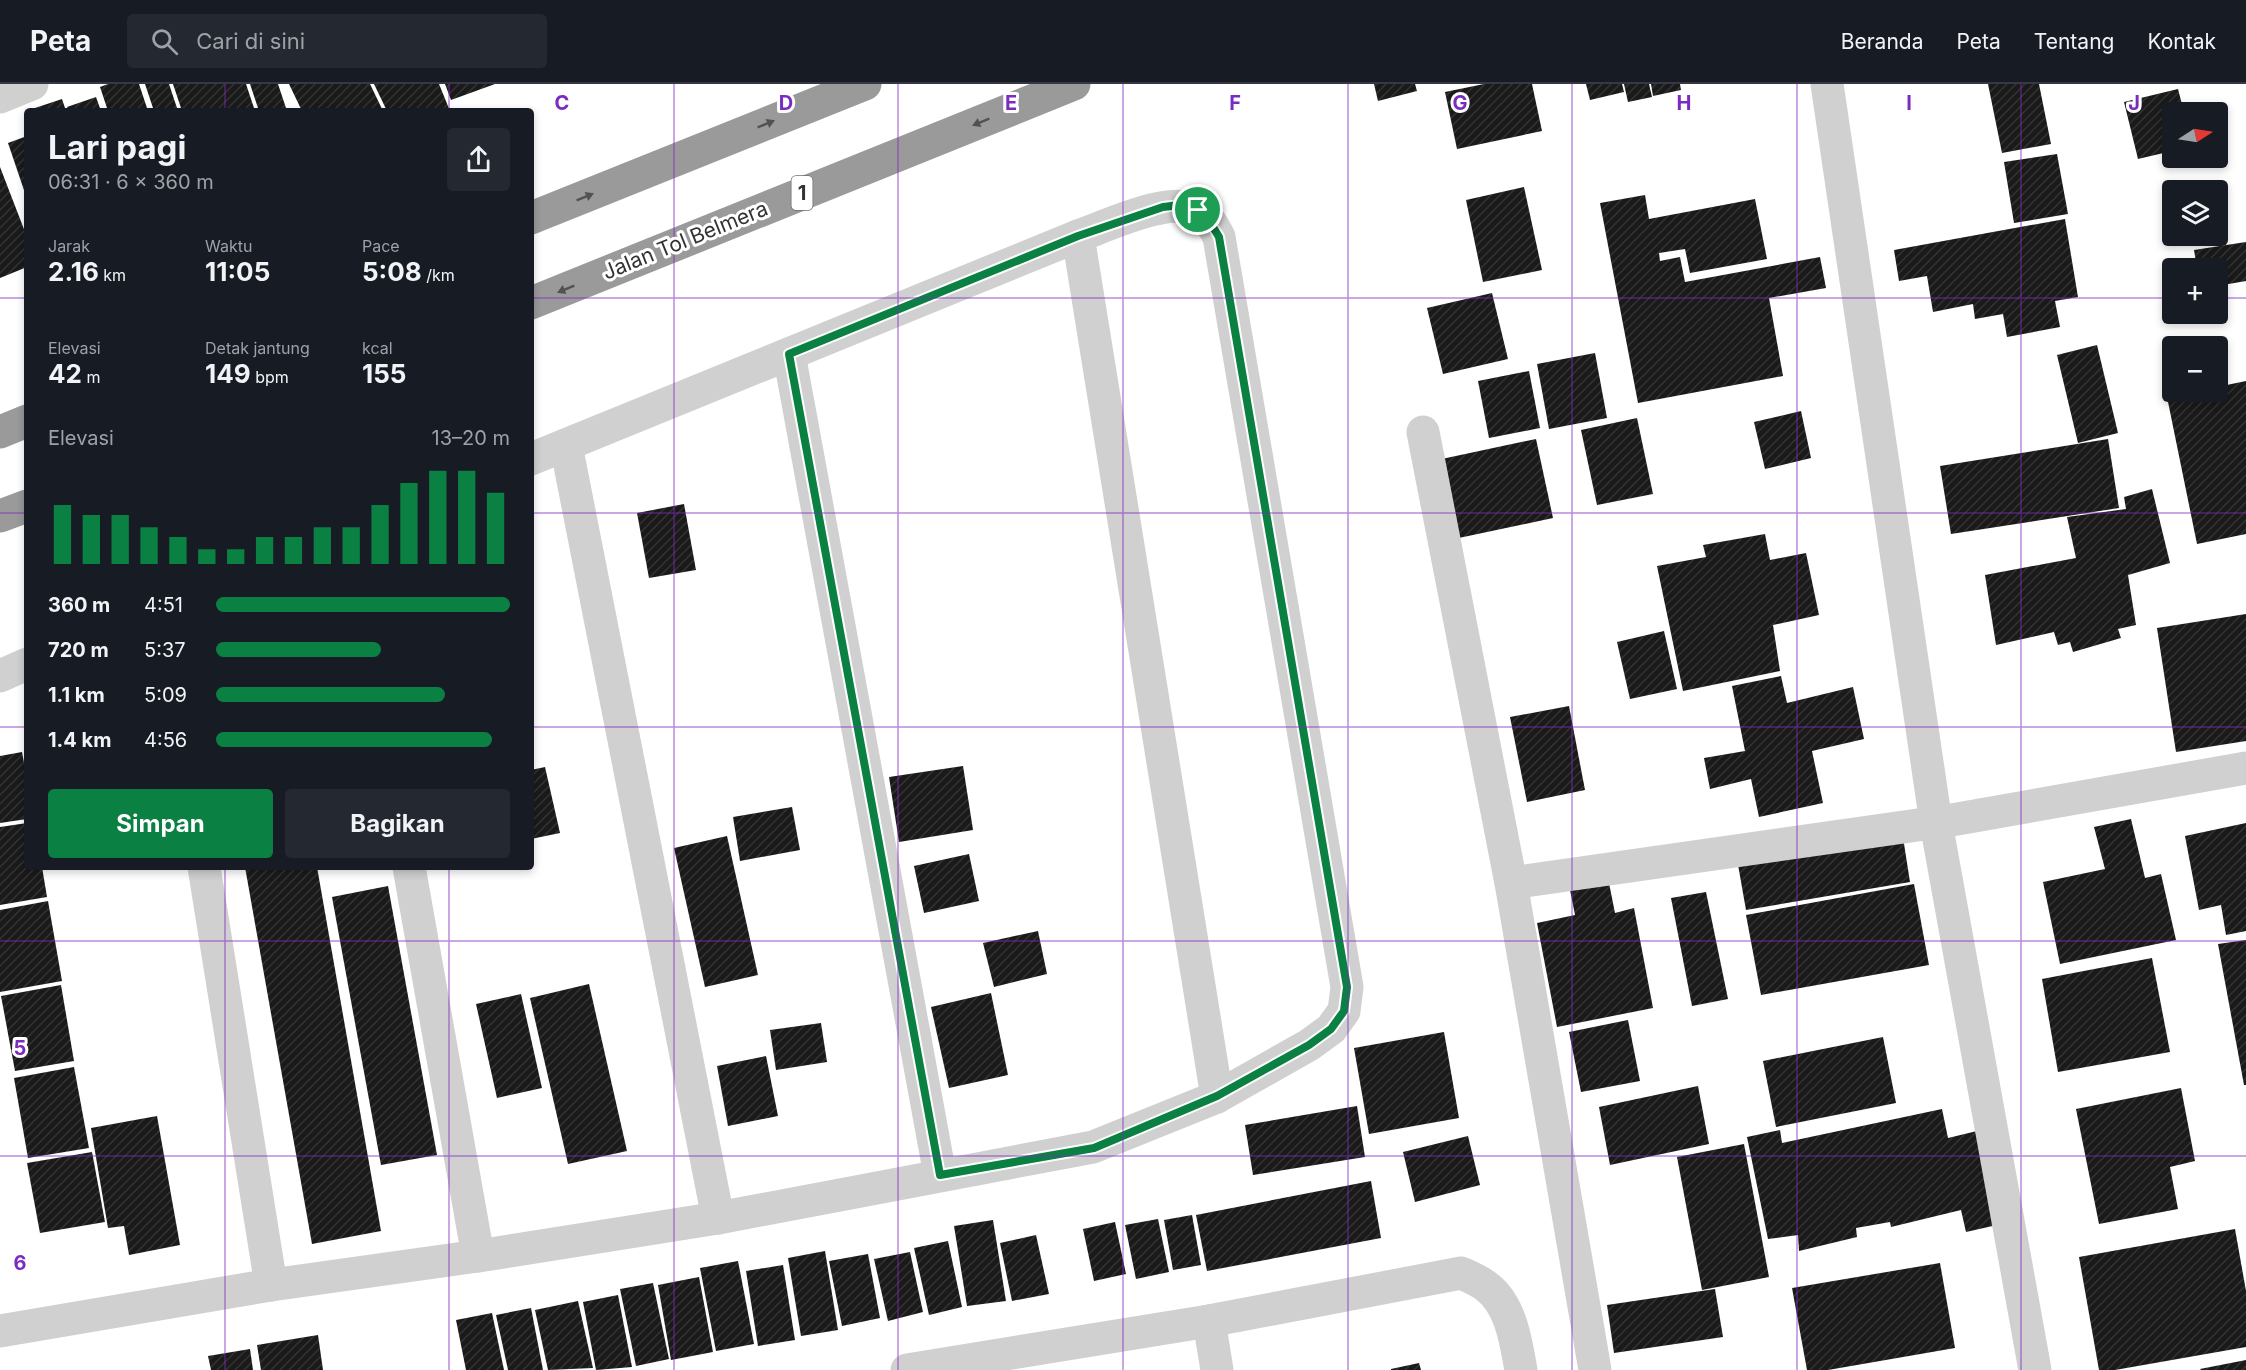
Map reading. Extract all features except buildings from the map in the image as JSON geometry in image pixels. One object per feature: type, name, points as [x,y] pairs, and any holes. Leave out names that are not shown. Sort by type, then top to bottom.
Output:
[{"type":"highway","points":[[534,217],[865,84]]},
{"type":"highway","name":"Jalan Tol Belmera","points":[[534,302],[1074,84]]},
{"type":"highway","points":[[0,432],[24,422]]},
{"type":"highway","points":[[0,516],[24,507]]},
{"type":"street","points":[[0,97],[32,84]]},
{"type":"street","points":[[1827,84],[1936,823],[2035,1370]]},
{"type":"street","points":[[0,1331],[271,1285],[478,1256],[718,1218],[1094,1148],[1217,1096],[1309,1045],[1331,1029],[1344,1011],[1347,987],[1219,237],[1210,221],[1198,210],[1180,205],[1163,207],[1078,236],[534,458]]},
{"type":"street","points":[[1078,236],[1217,1096]]},
{"type":"street","points":[[789,354],[940,1175]]},
{"type":"street","points":[[1423,432],[1511,883],[1595,1370]]},
{"type":"street","points":[[567,445],[718,1218]]},
{"type":"street","points":[[0,676],[24,665]]},
{"type":"street","points":[[1511,883],[1936,823],[2246,768]]},
{"type":"street","points":[[204,870],[271,1285]]},
{"type":"street","points":[[410,870],[478,1256]]},
{"type":"street","points":[[908,1370],[1209,1321],[1461,1273],[1488,1287],[1505,1309],[1515,1338],[1521,1370]]},
{"type":"street","points":[[1209,1321],[1217,1370]]},
{"type":"route","points":[[1180,205],[1198,210],[1210,221],[1219,237],[1347,987],[1344,1011],[1331,1029],[1309,1045],[1217,1096],[1094,1148],[940,1175],[789,354],[1078,236],[1163,207],[1180,205]]}]
